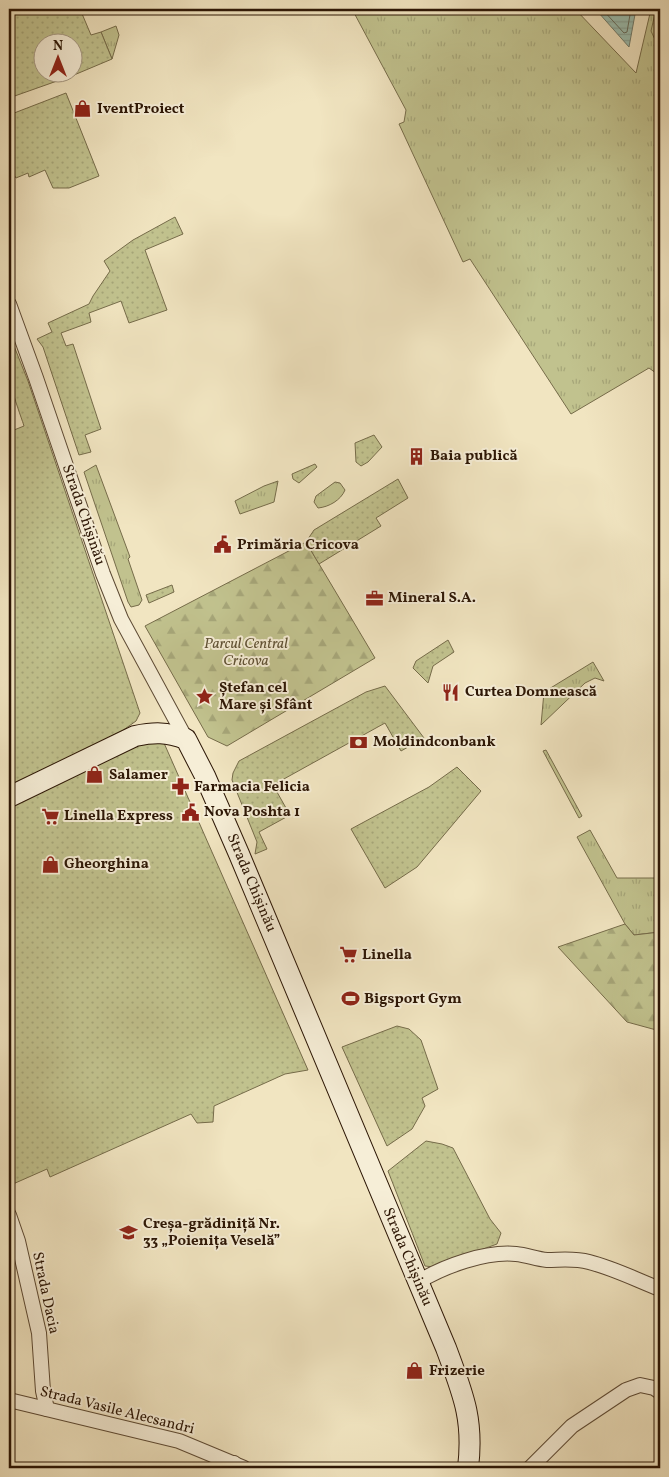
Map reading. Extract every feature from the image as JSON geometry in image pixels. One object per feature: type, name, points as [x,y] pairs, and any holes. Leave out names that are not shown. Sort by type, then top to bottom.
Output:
[{"type":"street","name":"Strada Chișinău","points":[[9,304],[103,574],[121,619],[205,776],[242,860],[464,1396],[470,1433],[468,1468]]},
{"type":"street","points":[[9,797],[135,736],[154,732],[186,739]]},
{"type":"street","name":"Strada Dacia","points":[[9,1215],[18,1241],[39,1333],[43,1391],[47,1409]]},
{"type":"street","points":[[418,1282],[437,1272],[483,1256],[518,1254],[546,1260],[576,1259],[589,1262],[660,1290]]},
{"type":"street","points":[[530,1468],[572,1426],[626,1390],[640,1385],[654,1388],[660,1392]]},
{"type":"street","name":"Strada Vasile Alecsandri","points":[[9,1400],[179,1441],[239,1466]]},
{"type":"street","points":[[213,1468],[239,1466]]},
{"type":"green space","points":[[9,9],[80,9],[91,35],[101,32],[112,59],[82,72],[82,32],[32,32],[32,82],[54,82],[9,98]]},
{"type":"green space","points":[[352,9],[575,9],[636,73],[651,9],[660,9],[660,376],[649,368],[571,414],[470,259],[463,262],[399,124],[404,122],[406,110]]},
{"type":"green space","points":[[656,9],[660,9],[660,47],[651,31]]},
{"type":"green space","points":[[116,26],[119,35],[112,59],[101,32]]},
{"type":"green space","points":[[66,93],[99,176],[69,188],[53,188],[45,170],[29,177],[28,173],[16,178],[9,166],[9,115]]},
{"type":"green space","points":[[175,217],[183,234],[145,250],[167,310],[129,323],[121,301],[89,313],[91,322],[61,333],[66,346],[73,344],[101,429],[85,435],[91,452],[79,455],[43,347],[37,339],[52,332],[48,323],[89,304],[110,271],[104,261],[133,240]]},
{"type":"green space","points":[[14,346],[28,381],[140,713],[136,721],[122,731],[9,786],[9,432],[24,426],[9,374],[10,354]]},
{"type":"green space","points":[[374,435],[382,447],[368,462],[361,466],[356,462],[355,443]]},
{"type":"green space","points":[[315,464],[317,467],[299,483],[293,479],[292,474]]},
{"type":"green space","points":[[96,465],[130,557],[128,559],[142,600],[139,605],[131,607],[128,602],[84,472]]},
{"type":"green space","points":[[398,479],[408,498],[376,518],[381,526],[319,564],[306,542],[314,530]]},
{"type":"green space","points":[[278,481],[274,502],[240,514],[235,501]]},
{"type":"green space","points":[[335,482],[340,483],[345,490],[343,494],[334,502],[318,508],[314,502],[316,496]]},
{"type":"green space","name":"Parcul Central Cricova","points":[[306,542],[375,658],[227,746],[208,737],[145,626]]},
{"type":"green space","points":[[172,585],[174,592],[149,603],[146,595]]},
{"type":"green space","points":[[448,640],[454,652],[433,666],[428,683],[413,668],[416,661]]},
{"type":"green space","points":[[593,662],[604,681],[595,678],[585,683],[541,725],[544,692]]},
{"type":"green space","points":[[385,686],[424,738],[401,751],[385,723],[273,785],[290,815],[259,832],[267,849],[255,854],[257,842],[232,780],[239,761],[366,692]]},
{"type":"green space","points":[[164,743],[308,1070],[285,1074],[214,1106],[213,1122],[197,1123],[191,1114],[50,1177],[47,1169],[13,1184],[9,1179],[9,806],[134,744]]},
{"type":"green space","points":[[546,750],[582,816],[579,818],[543,751]]},
{"type":"green space","points":[[457,767],[481,791],[417,867],[385,888],[351,829],[429,787]]},
{"type":"green space","points":[[590,830],[617,878],[660,878],[660,932],[634,935],[625,924],[577,837]]},
{"type":"green space","points":[[625,924],[634,935],[660,932],[660,1031],[627,1022],[558,947]]},
{"type":"green space","points":[[397,1026],[409,1029],[421,1040],[438,1089],[422,1098],[425,1106],[412,1129],[387,1146],[342,1047]]},
{"type":"green space","points":[[426,1141],[453,1148],[490,1219],[501,1233],[497,1244],[434,1267],[425,1266],[388,1171]]},
{"type":"water","points":[[597,9],[636,9],[629,47],[598,12]]},
{"type":"place","name":"IventProiect","points":[[83,109]]},
{"type":"place","name":"Baia publică","points":[[416,456]]},
{"type":"place","name":"Primăria Cricova","points":[[223,545]]},
{"type":"place","name":"Mineral S.A.","points":[[374,598]]},
{"type":"place","name":"Curtea Domnească","points":[[451,692]]},
{"type":"place","name":"Ștefan cel Mare și Sfânt","points":[[205,697]]},
{"type":"place","name":"Moldindconbank","points":[[359,742]]},
{"type":"place","name":"Salamer","points":[[95,775]]},
{"type":"place","name":"Farmacia Felicia","points":[[180,787]]},
{"type":"place","name":"Nova Poshta 1","points":[[190,812]]},
{"type":"place","name":"Linella Express","points":[[50,816]]},
{"type":"place","name":"Gheorghina","points":[[50,864]]},
{"type":"place","name":"Linella","points":[[348,955]]},
{"type":"place","name":"Bigsport Gym","points":[[350,999]]},
{"type":"place","name":"Creșa-grădiniță Nr. 33 „Poienița Veselă”","points":[[129,1233]]},
{"type":"place","name":"Frizerie","points":[[415,1371]]}]
